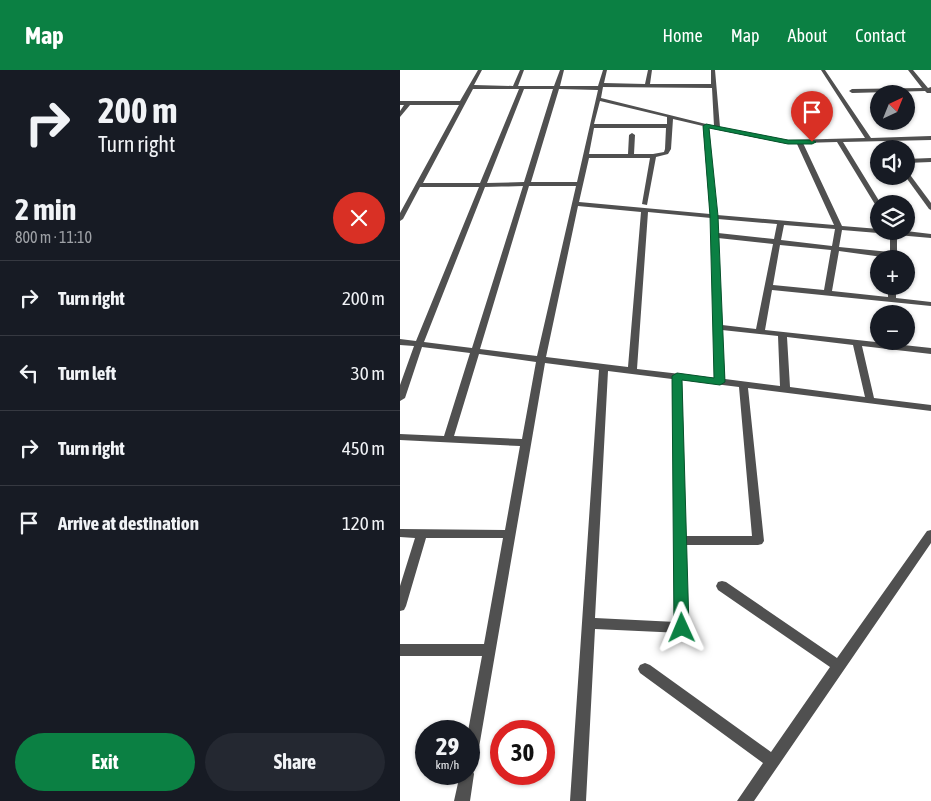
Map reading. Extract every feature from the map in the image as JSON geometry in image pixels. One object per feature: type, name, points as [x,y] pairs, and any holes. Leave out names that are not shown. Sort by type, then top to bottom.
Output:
[{"type":"street","points":[[400,219],[480,70]]},
{"type":"street","points":[[515,87],[522,70]]},
{"type":"street","points":[[448,439],[562,70]]},
{"type":"street","points":[[477,720],[541,359],[576,204],[591,126],[605,70]]},
{"type":"street","points":[[647,86],[650,70]]},
{"type":"street","points":[[713,70],[717,128]]},
{"type":"street","points":[[824,70],[869,140]]},
{"type":"street","points":[[856,70],[869,70]]},
{"type":"street","points":[[856,70],[860,76]]},
{"type":"street","points":[[910,70],[928,89],[931,95]]},
{"type":"street","points":[[472,87],[714,86]]},
{"type":"street","points":[[400,398],[419,344],[522,87]]},
{"type":"street","points":[[852,91],[928,89]]},
{"type":"street","points":[[599,98],[706,126],[788,142],[869,140]]},
{"type":"street","points":[[400,104],[463,103]]},
{"type":"street","points":[[400,115],[408,104]]},
{"type":"street","points":[[586,156],[653,156],[668,152],[670,116]]},
{"type":"street","points":[[591,126],[668,126]]},
{"type":"street","points":[[706,126],[714,216],[720,382]]},
{"type":"street","points":[[631,156],[632,134]]},
{"type":"street","points":[[882,140],[931,138]]},
{"type":"street","points":[[839,141],[872,195]]},
{"type":"street","points":[[799,142],[839,227],[828,293]]},
{"type":"street","points":[[632,371],[645,207],[653,156]]},
{"type":"street","points":[[915,161],[931,160]]},
{"type":"street","points":[[418,185],[580,184]]},
{"type":"street","points":[[915,184],[929,201],[931,208]]},
{"type":"street","points":[[400,199],[411,198]]},
{"type":"street","points":[[576,204],[645,207],[714,216],[870,230]]},
{"type":"street","points":[[760,331],[780,222]]},
{"type":"street","points":[[915,234],[931,236]]},
{"type":"street","points":[[715,235],[870,254]]},
{"type":"street","points":[[768,287],[931,304]]},
{"type":"street","points":[[892,295],[892,300]]},
{"type":"street","points":[[719,327],[931,351]]},
{"type":"street","points":[[782,333],[786,390]]},
{"type":"street","points":[[400,342],[931,408]]},
{"type":"street","points":[[857,342],[870,400]]},
{"type":"street","points":[[578,801],[604,367]]},
{"type":"street","points":[[589,623],[682,628],[677,376]]},
{"type":"street","points":[[680,540],[758,542],[743,384]]},
{"type":"street","points":[[400,437],[527,443]]},
{"type":"street","points":[[400,533],[510,534]]},
{"type":"street","points":[[400,606],[422,533]]},
{"type":"street","points":[[750,800],[773,762],[931,534]]},
{"type":"street","points":[[722,586],[840,666]]},
{"type":"street","points":[[400,650],[489,650]]},
{"type":"street","points":[[645,669],[773,762]]},
{"type":"street","points":[[462,801],[465,785]]},
{"type":"route","points":[[682,628],[677,376],[720,382],[714,216],[706,126],[788,142],[812,142]]}]
